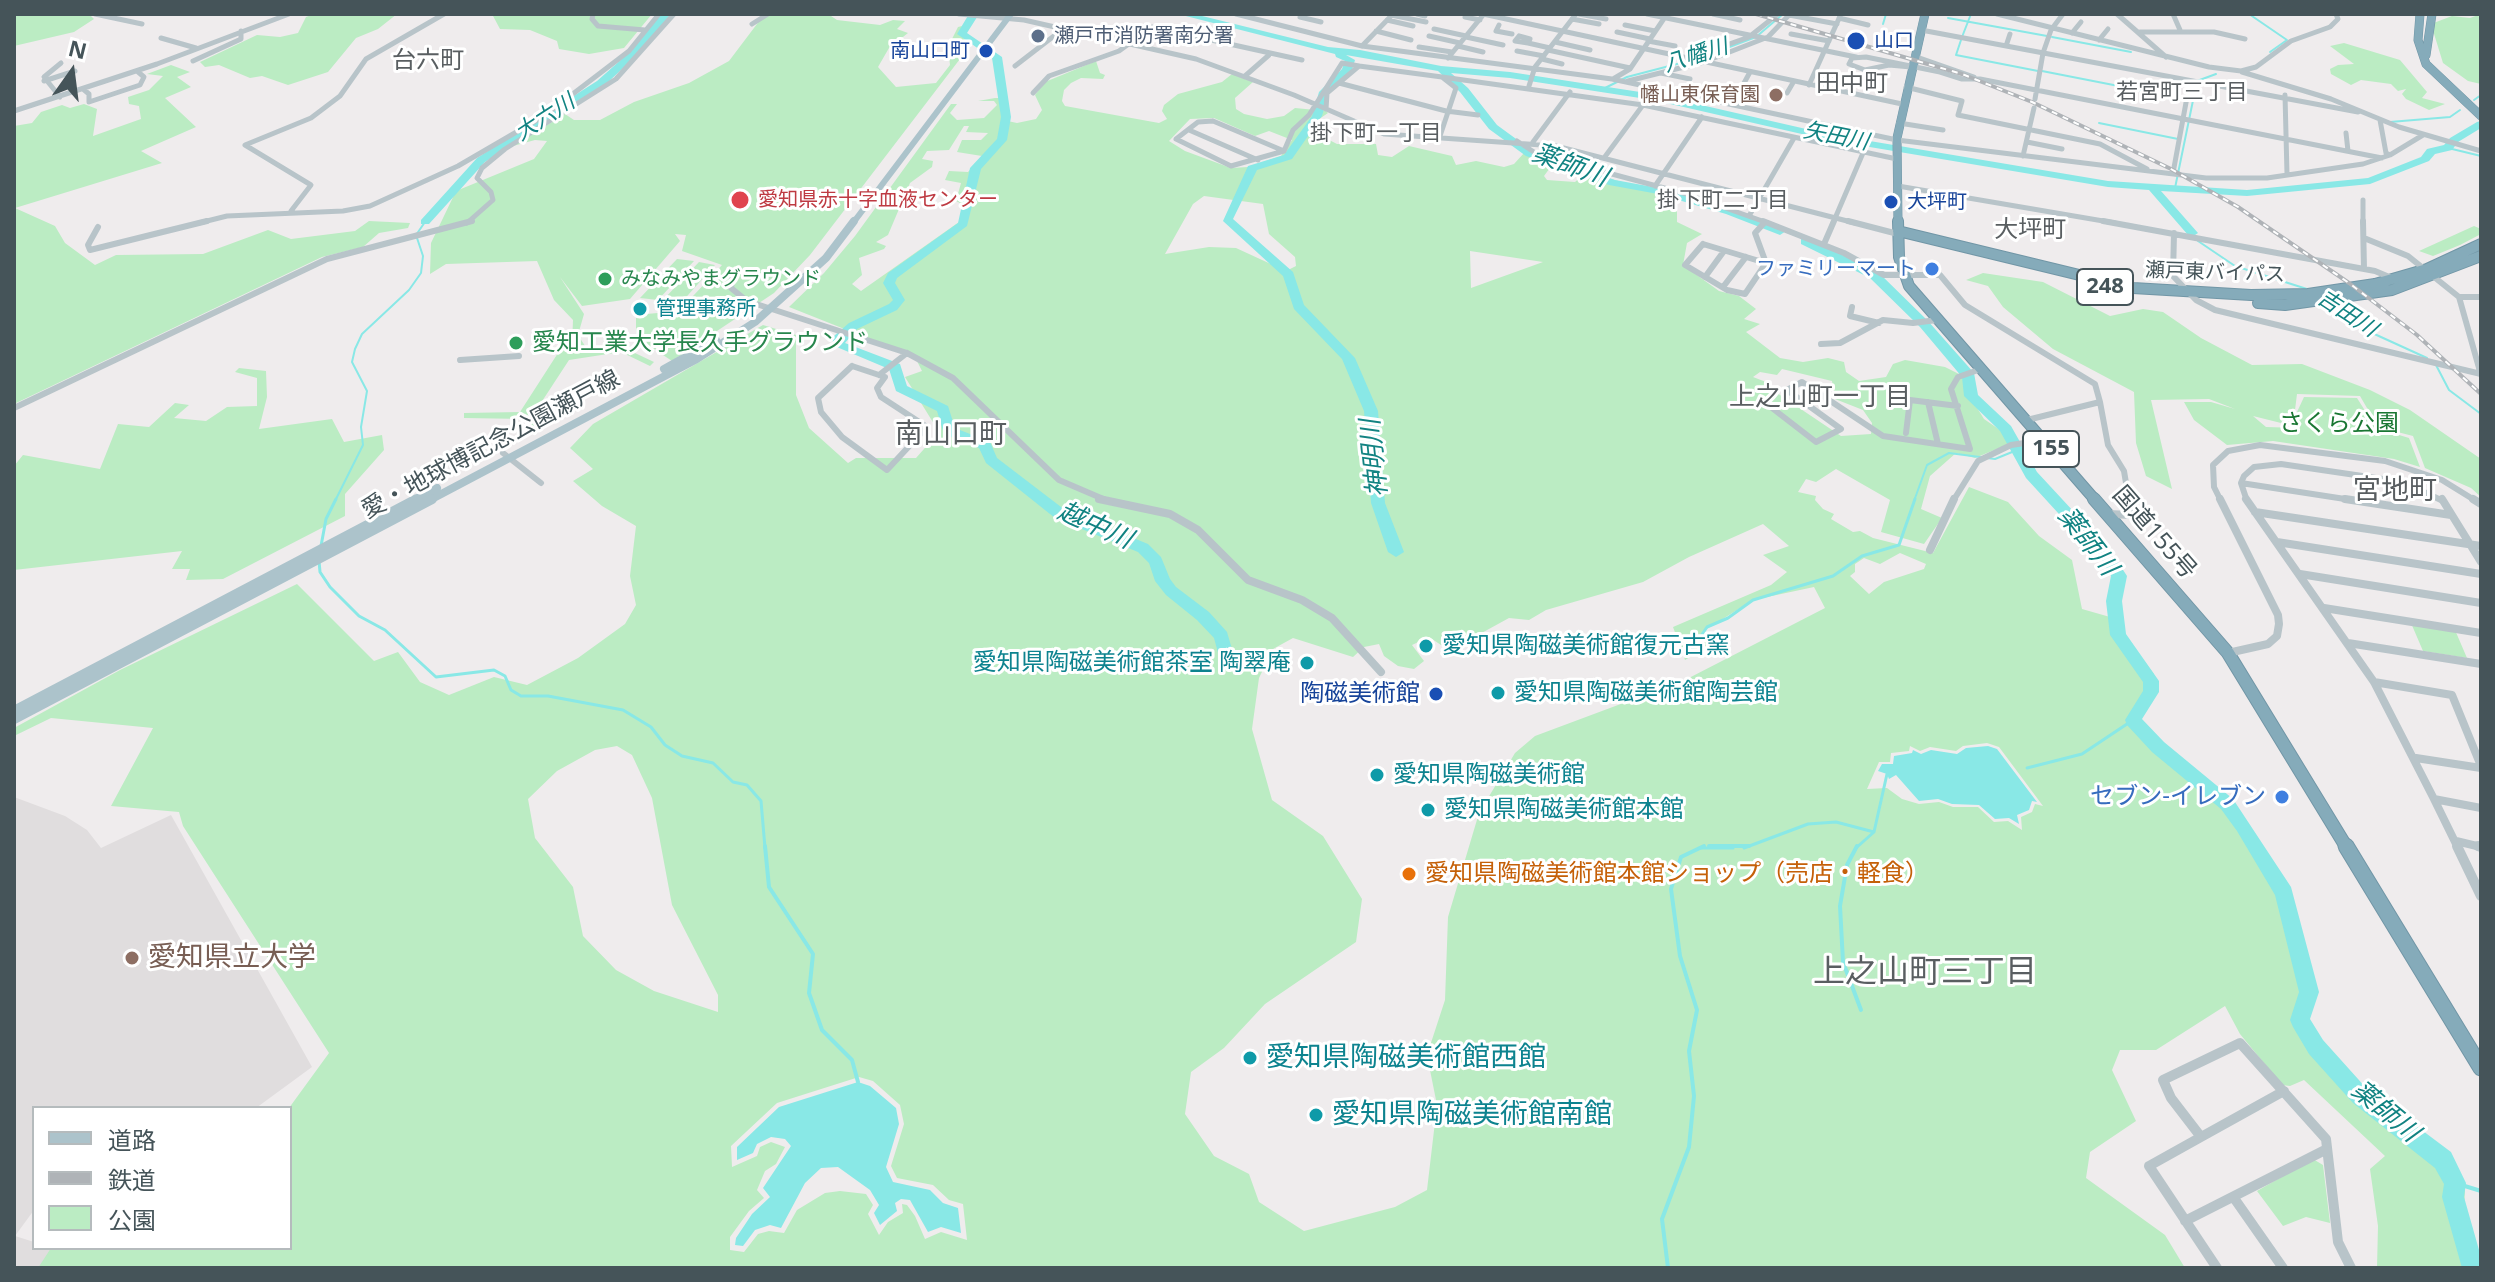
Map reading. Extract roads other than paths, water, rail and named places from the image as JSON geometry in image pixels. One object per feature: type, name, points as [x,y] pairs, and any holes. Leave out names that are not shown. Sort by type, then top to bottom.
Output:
[{"type":"highway","name":"国道155号","points":[[1925,14],[1896,140],[1898,233],[1904,276],[1937,320],[2228,653],[2481,1068]]},
{"type":"highway","points":[[2420,14],[2419,47],[2437,76],[2481,116]]},
{"type":"highway","points":[[2432,14],[2425,44],[2437,76]]},
{"type":"highway","name":"瀬戸東バイパス","points":[[1898,233],[2133,288],[2308,294],[2330,301],[2392,290],[2481,244]]},
{"type":"highway","name":"瀬戸東バイパス","points":[[1898,233],[2081,282],[2196,300],[2285,305],[2430,272],[2481,256]]},
{"type":"main road","name":"愛・地球博記念公園瀬戸線","points":[[14,719],[427,497],[697,359],[770,307],[841,240],[1006,16]]},
{"type":"main road","name":"愛・地球博記念公園瀬戸線","points":[[14,711],[304,563]]},
{"type":"street","points":[[95,14],[123,17],[142,24]]},
{"type":"street","points":[[123,17],[131,14]]},
{"type":"street","points":[[14,111],[137,71],[289,14]]},
{"type":"street","points":[[291,211],[311,185],[245,145],[311,118],[340,96],[366,59],[444,14]]},
{"type":"street","points":[[593,14],[592,19],[598,26],[645,30]]},
{"type":"street","points":[[98,227],[88,245],[90,250],[227,216],[357,210],[458,166],[544,116],[599,77],[629,51],[659,14]]},
{"type":"street","points":[[14,408],[327,259],[456,228],[485,211],[493,200],[491,192],[477,178],[482,168],[505,149],[616,79],[674,14]]},
{"type":"street","points":[[752,24],[768,14]]},
{"type":"street","points":[[959,14],[1006,16],[1196,59],[1384,134],[1533,142],[1898,233]]},
{"type":"street","points":[[1236,14],[1362,46],[1450,55],[1614,79],[1896,140],[2184,175],[2246,180],[2287,174],[2383,158],[2425,135]]},
{"type":"street","points":[[1293,14],[1321,22]]},
{"type":"street","points":[[1417,14],[1425,19]]},
{"type":"street","points":[[1647,14],[1962,79],[1980,79]]},
{"type":"street","points":[[1694,33],[1714,14],[1740,20]]},
{"type":"street","points":[[1696,60],[1760,35],[1778,14]]},
{"type":"street","points":[[1625,81],[1660,73],[1760,35],[1790,14],[1868,25]]},
{"type":"street","points":[[1997,14],[2182,61],[2241,71],[2284,87],[2331,99],[2380,120],[2481,151]]},
{"type":"street","points":[[2035,99],[2043,53],[2053,28],[2063,14]]},
{"type":"street","points":[[2117,14],[2167,57]]},
{"type":"street","points":[[2173,14],[2180,30]]},
{"type":"street","points":[[2241,71],[2256,67],[2291,41],[2330,27],[2338,19],[2336,14]]},
{"type":"street","points":[[1289,28],[1302,16]]},
{"type":"street","points":[[1576,16],[1606,19]]},
{"type":"street","points":[[1576,16],[1599,24]]},
{"type":"street","points":[[1529,86],[1535,68],[1576,16]]},
{"type":"street","points":[[1614,79],[1630,68],[1666,16]]},
{"type":"street","points":[[1362,46],[1390,17],[1425,19]]},
{"type":"street","points":[[1390,17],[1415,26]]},
{"type":"street","points":[[1465,17],[1562,31],[1902,104]]},
{"type":"street","points":[[1481,18],[1512,34]]},
{"type":"street","points":[[1450,55],[1481,18]]},
{"type":"street","points":[[1809,85],[1839,19]]},
{"type":"street","points":[[2072,33],[2081,22]]},
{"type":"street","points":[[1625,25],[1655,31]]},
{"type":"street","points":[[1033,93],[1039,83],[1060,71],[1130,44],[1152,27],[1302,60]]},
{"type":"street","points":[[1015,66],[1063,29]]},
{"type":"street","points":[[1434,29],[1503,45]]},
{"type":"street","points":[[2099,40],[2108,29]]},
{"type":"street","points":[[1921,30],[2358,112]]},
{"type":"street","points":[[2140,32],[2180,30],[2245,39]]},
{"type":"street","points":[[193,61],[241,39],[241,31]]},
{"type":"street","points":[[1376,31],[1411,40]]},
{"type":"street","points":[[1617,32],[1675,46]]},
{"type":"street","points":[[1791,34],[1829,41]]},
{"type":"street","points":[[2006,46],[2010,34]]},
{"type":"street","points":[[1429,36],[1483,52]]},
{"type":"street","points":[[161,38],[197,48]]},
{"type":"street","points":[[1555,42],[1590,50]]},
{"type":"street","points":[[1528,43],[1562,64]]},
{"type":"street","points":[[1419,47],[1450,55]]},
{"type":"street","points":[[1517,51],[1630,68]]},
{"type":"street","points":[[1245,76],[1269,55]]},
{"type":"street","points":[[1914,56],[1980,79],[2383,158]]},
{"type":"street","points":[[1856,57],[1849,64],[1860,70],[1889,65],[1911,67]]},
{"type":"street","points":[[2174,173],[2189,120],[2192,82],[2180,63],[2182,61]]},
{"type":"street","points":[[44,81],[44,77],[61,63]]},
{"type":"street","points":[[1284,151],[1213,121],[1198,122],[1177,141],[1231,166],[1284,151],[1293,130],[1316,105],[1322,90],[1333,80],[1342,63],[1570,92],[1897,159]]},
{"type":"street","points":[[1326,109],[1326,95],[1359,66]]},
{"type":"street","points":[[44,81],[75,71]]},
{"type":"street","points":[[83,89],[89,94],[89,102],[140,85],[144,77],[137,71]]},
{"type":"street","points":[[1743,85],[1750,72]]},
{"type":"street","points":[[1660,73],[1690,79]]},
{"type":"street","points":[[1439,139],[1456,88],[1442,77]]},
{"type":"street","points":[[44,81],[60,97]]},
{"type":"street","points":[[1787,93],[1794,81]]},
{"type":"street","points":[[1339,83],[1446,111],[1478,115]]},
{"type":"street","points":[[1906,87],[1959,100],[1958,115],[2100,144],[2151,171]]},
{"type":"street","points":[[2284,87],[2287,174]]},
{"type":"street","points":[[1533,142],[1570,92]]},
{"type":"street","points":[[1604,158],[1643,105]]},
{"type":"street","points":[[14,120],[29,107]]},
{"type":"street","points":[[2023,156],[2034,108]]},
{"type":"street","points":[[1655,186],[1702,117]]},
{"type":"street","points":[[2380,120],[2386,153],[2390,155]]},
{"type":"street","points":[[1899,123],[1943,130]]},
{"type":"street","points":[[1189,130],[1259,160]]},
{"type":"street","points":[[2346,133],[2348,151]]},
{"type":"street","points":[[1749,216],[1794,138]]},
{"type":"street","points":[[1517,141],[1528,151],[1568,164],[1655,186],[1749,216],[1763,224],[1824,244],[1884,275],[1940,275],[1965,305],[2095,384],[2108,445],[2124,471],[2132,515],[2107,514]]},
{"type":"street","points":[[2027,142],[2062,149]]},
{"type":"street","points":[[1824,244],[1863,153]]},
{"type":"street","points":[[1898,186],[2174,233],[2364,269],[2394,279]]},
{"type":"street","points":[[2363,200],[2364,269]]},
{"type":"street","points":[[1763,224],[1755,233],[1767,258],[1766,263],[1745,294],[1723,287],[1685,265],[1703,244],[1766,263]]},
{"type":"street","points":[[2174,233],[2172,273],[2196,300],[2233,316],[2480,374],[2459,297],[2404,254],[2364,238]]},
{"type":"street","points":[[1705,277],[1724,251]]},
{"type":"street","points":[[1723,287],[1746,257]]},
{"type":"street","points":[[733,274],[731,288],[735,294],[859,336],[953,378],[1059,480],[1099,499],[1170,514],[1198,530],[1248,580],[1302,600],[1332,618],[1381,672]]},
{"type":"street","points":[[2459,297],[2481,297]]},
{"type":"street","points":[[1852,307],[1850,316],[1880,323],[1937,320]]},
{"type":"street","points":[[1821,344],[1840,343],[1880,323]]},
{"type":"street","points":[[879,375],[904,355]]},
{"type":"street","points":[[460,360],[519,356]]},
{"type":"street","points":[[852,366],[879,375],[885,377],[877,388],[881,397],[927,427],[887,470],[842,437],[821,412],[818,398],[852,366]]},
{"type":"street","points":[[1841,429],[1787,390],[1802,382],[1883,436],[1970,449],[1951,389],[1965,373],[1981,369]]},
{"type":"street","points":[[1906,433],[1910,400],[1958,406]]},
{"type":"street","points":[[1928,402],[1938,444]]},
{"type":"street","points":[[2027,420],[2100,402]]},
{"type":"street","points":[[1772,408],[1816,442],[1857,420]]},
{"type":"street","points":[[1930,550],[1961,485],[1978,461],[2011,445],[2044,440]]},
{"type":"street","points":[[2228,653],[2268,644],[2277,636],[2279,624],[2214,487],[2213,465],[2228,451],[2260,445],[2385,461],[2442,480],[2481,504]]},
{"type":"street","points":[[506,456],[541,483]]},
{"type":"street","points":[[2241,483],[2247,472],[2262,465],[2281,464],[2403,482],[2442,499],[2481,562]]},
{"type":"street","points":[[2241,483],[2255,512],[2374,682],[2416,758],[2479,889]]},
{"type":"street","points":[[2241,483],[2451,515]]},
{"type":"street","points":[[2255,512],[2481,546]]},
{"type":"street","points":[[2277,542],[2481,574]]},
{"type":"street","points":[[2300,574],[2481,603]]},
{"type":"street","points":[[2324,608],[2481,633]]},
{"type":"street","points":[[2348,643],[2481,664]]},
{"type":"street","points":[[2374,682],[2452,695],[2481,767],[2416,758]]},
{"type":"street","points":[[2434,799],[2481,808]]},
{"type":"street","points":[[2456,841],[2481,847]]},
{"type":"street","points":[[2201,1137],[2171,1098],[2163,1080],[2240,1043],[2326,1139],[2338,1242],[2351,1268]]},
{"type":"street","points":[[2217,1268],[2149,1166],[2284,1091]]},
{"type":"street","points":[[2185,1221],[2327,1149]]},
{"type":"street","points":[[2234,1198],[2283,1268]]},
{"type":"water","points":[[1988,746],[1997,749],[2037,802],[2032,801],[2029,810],[2017,815],[2019,824],[2009,818],[1995,819],[1979,805],[1952,804],[1938,799],[1919,801],[1896,775],[1889,779],[1887,774],[1878,771],[1882,764],[1893,764],[1894,756],[1912,753],[1913,750],[1921,754],[1931,750],[1957,754],[1966,748]]},
{"type":"water","points":[[858,1082],[870,1086],[896,1108],[899,1124],[886,1167],[893,1182],[930,1190],[943,1203],[958,1208],[961,1233],[941,1227],[928,1232],[910,1200],[901,1199],[895,1203],[897,1211],[880,1225],[874,1213],[879,1205],[870,1190],[838,1167],[821,1168],[805,1183],[781,1228],[770,1225],[755,1230],[743,1246],[735,1245],[736,1238],[752,1214],[770,1197],[763,1188],[791,1146],[785,1139],[771,1137],[757,1144],[753,1153],[737,1160],[737,1147],[779,1107]]},
{"type":"waterway","name":"大六川","points":[[425,222],[481,160],[601,83],[635,52],[666,14]]},
{"type":"waterway","name":"越中川","points":[[974,14],[962,34],[997,57],[1006,117],[1002,140],[976,168],[963,224],[892,276],[889,283],[899,300],[893,307],[853,326],[839,339],[838,345],[895,367],[901,388],[943,409],[949,431],[985,445],[991,460],[1060,514],[1143,548],[1156,561],[1163,581],[1171,591],[1203,616],[1221,636],[1226,656]]},
{"type":"waterway","name":"矢田川","points":[[1183,14],[1328,50],[1441,69]]},
{"type":"waterway","name":"八幡川","points":[[1603,89],[1627,77],[1700,58],[1756,37],[1783,14]]},
{"type":"waterway","points":[[1883,24],[1886,14]]},
{"type":"waterway","points":[[1968,22],[1971,14]]},
{"type":"waterway","points":[[2249,14],[2287,40],[2270,52]]},
{"type":"waterway","points":[[1948,18],[1968,22]]},
{"type":"waterway","points":[[1962,37],[1968,22]]},
{"type":"waterway","points":[[1968,22],[2047,36]]},
{"type":"waterway","points":[[2052,37],[2131,52]]},
{"type":"waterway","points":[[1961,40],[1956,55],[2038,71]]},
{"type":"waterway","name":"神明川","points":[[1229,217],[1252,168],[1288,157],[1317,116],[1324,92],[1347,70],[1350,60],[1339,55]]},
{"type":"waterway","name":"矢田川","points":[[1441,69],[1510,75],[1653,97],[1828,137],[2108,184],[2247,193],[2370,181],[2425,159],[2431,151],[2448,148],[2454,140],[2481,124]]},
{"type":"waterway","name":"薬師川","points":[[1441,69],[1464,90],[1493,127],[1530,154],[1613,183],[1660,191],[1730,212],[1780,231]]},
{"type":"waterway","points":[[2042,71],[2185,99]]},
{"type":"waterway","points":[[2175,188],[2197,81],[2216,74]]},
{"type":"waterway","points":[[2474,100],[2481,95]]},
{"type":"waterway","points":[[2390,122],[2450,117],[2460,110]]},
{"type":"waterway","points":[[2099,123],[2178,139]]},
{"type":"waterway","points":[[2448,148],[2481,156]]},
{"type":"waterway","name":"吉田川","points":[[2152,187],[2192,233]]},
{"type":"waterway","name":"神明川","points":[[1229,221],[1289,275],[1298,306],[1348,358],[1371,411],[1378,503],[1396,552]]},
{"type":"waterway","points":[[321,546],[326,519],[363,445],[361,427],[367,391],[352,362],[355,349],[362,334],[409,290],[421,273],[423,256],[416,235],[425,222]]},
{"type":"waterway","name":"薬師川","points":[[1805,241],[1874,275],[1924,324],[1969,376],[1971,396],[2006,429],[2031,475],[2107,557],[2119,576],[2114,601],[2118,635],[2151,681],[2151,692],[2133,720],[2158,747],[2227,804],[2243,826],[2284,893],[2309,992],[2300,1020],[2316,1047],[2360,1096],[2443,1160],[2455,1183],[2453,1197],[2473,1268]]},
{"type":"waterway","name":"吉田川","points":[[2198,241],[2235,266],[2310,290]]},
{"type":"waterway","name":"吉田川","points":[[2326,302],[2370,332],[2427,358]]},
{"type":"waterway","name":"吉田川","points":[[2436,365],[2449,390],[2481,414]]},
{"type":"waterway","points":[[1914,501],[1927,465],[1949,453],[1995,459],[2017,450]]},
{"type":"waterway","points":[[1688,655],[1707,627],[1728,618],[1753,600],[1833,576],[1862,556],[1899,545],[1915,499]]},
{"type":"waterway","points":[[319,561],[320,572],[330,587],[359,616],[385,630],[436,677],[494,670],[505,676],[511,690],[521,696],[548,696],[623,710],[651,727],[665,745],[682,756],[713,763],[733,782],[747,785],[761,801],[765,848]]},
{"type":"waterway","points":[[2027,768],[2082,754],[2133,720]]},
{"type":"waterway","points":[[1874,832],[1887,774]]},
{"type":"waterway","points":[[1744,848],[1808,824],[1836,822],[1874,832]]},
{"type":"waterway","points":[[1856,848],[1874,832]]},
{"type":"waterway","points":[[765,846],[769,887],[813,954],[809,993],[822,1030],[852,1060],[858,1082]]},
{"type":"waterway","points":[[1668,1268],[1662,1219],[1689,1147],[1694,1096],[1689,1051],[1697,1010],[1680,956],[1671,889],[1681,857],[1704,846]]},
{"type":"waterway","points":[[1709,846],[1749,846]]},
{"type":"waterway","points":[[1857,846],[1847,865],[1840,906],[1843,962],[1861,1010]]},
{"type":"waterway","points":[[1700,848],[1733,848]]},
{"type":"waterway","points":[[2455,1183],[2481,1191]]},
{"type":"railway","points":[[1756,14],[1962,74],[2032,102],[2171,169],[2238,207],[2349,283],[2417,335],[2481,394]]},
{"type":"place","name":"瀬戸市消防署南分署","points":[[1038,36]]},
{"type":"place","name":"山口","points":[[1856,41]]},
{"type":"place","name":"南山口町","points":[[986,51]]},
{"type":"place","name":"幡山東保育園","points":[[1776,95]]},
{"type":"place","name":"愛知県赤十字血液センター","points":[[740,200]]},
{"type":"place","name":"大坪町","points":[[1891,202]]},
{"type":"place","name":"ファミリーマート","points":[[1932,269]]},
{"type":"place","name":"みなみやまグラウンド","points":[[605,279]]},
{"type":"place","name":"管理事務所","points":[[640,309]]},
{"type":"place","name":"愛知工業大学長久手グラウンド","points":[[516,343]]},
{"type":"place","name":"愛知県陶磁美術館復元古窯","points":[[1426,646]]},
{"type":"place","name":"愛知県陶磁美術館茶室 陶翠庵","points":[[1307,663]]},
{"type":"place","name":"愛知県陶磁美術館陶芸館","points":[[1498,693]]},
{"type":"place","name":"陶磁美術館","points":[[1436,694]]},
{"type":"place","name":"愛知県陶磁美術館","points":[[1377,775]]},
{"type":"place","name":"セブン-イレブン","points":[[2282,797]]},
{"type":"place","name":"愛知県陶磁美術館本館","points":[[1428,810]]},
{"type":"place","name":"愛知県陶磁美術館本館ショップ（売店・軽食）","points":[[1409,874]]},
{"type":"place","name":"愛知県立大学","points":[[132,958]]},
{"type":"place","name":"愛知県陶磁美術館西館","points":[[1250,1058]]},
{"type":"place","name":"愛知県陶磁美術館南館","points":[[1316,1115]]},
{"type":"district","name":"台六町","points":[[428,61]]},
{"type":"district","name":"田中町","points":[[1852,84]]},
{"type":"district","name":"若宮町三丁目","points":[[2182,93]]},
{"type":"district","name":"掛下町一丁目","points":[[1376,134]]},
{"type":"district","name":"掛下町二丁目","points":[[1723,201]]},
{"type":"district","name":"大坪町","points":[[2030,230]]},
{"type":"district","name":"上之山町一丁目","points":[[1820,398]]},
{"type":"district","name":"南山口町","points":[[951,435]]},
{"type":"district","name":"宮地町","points":[[2395,491]]},
{"type":"district","name":"上之山町三丁目","points":[[1925,973]]},
{"type":"park label","name":"さくら公園","points":[[2339,424]]}]
